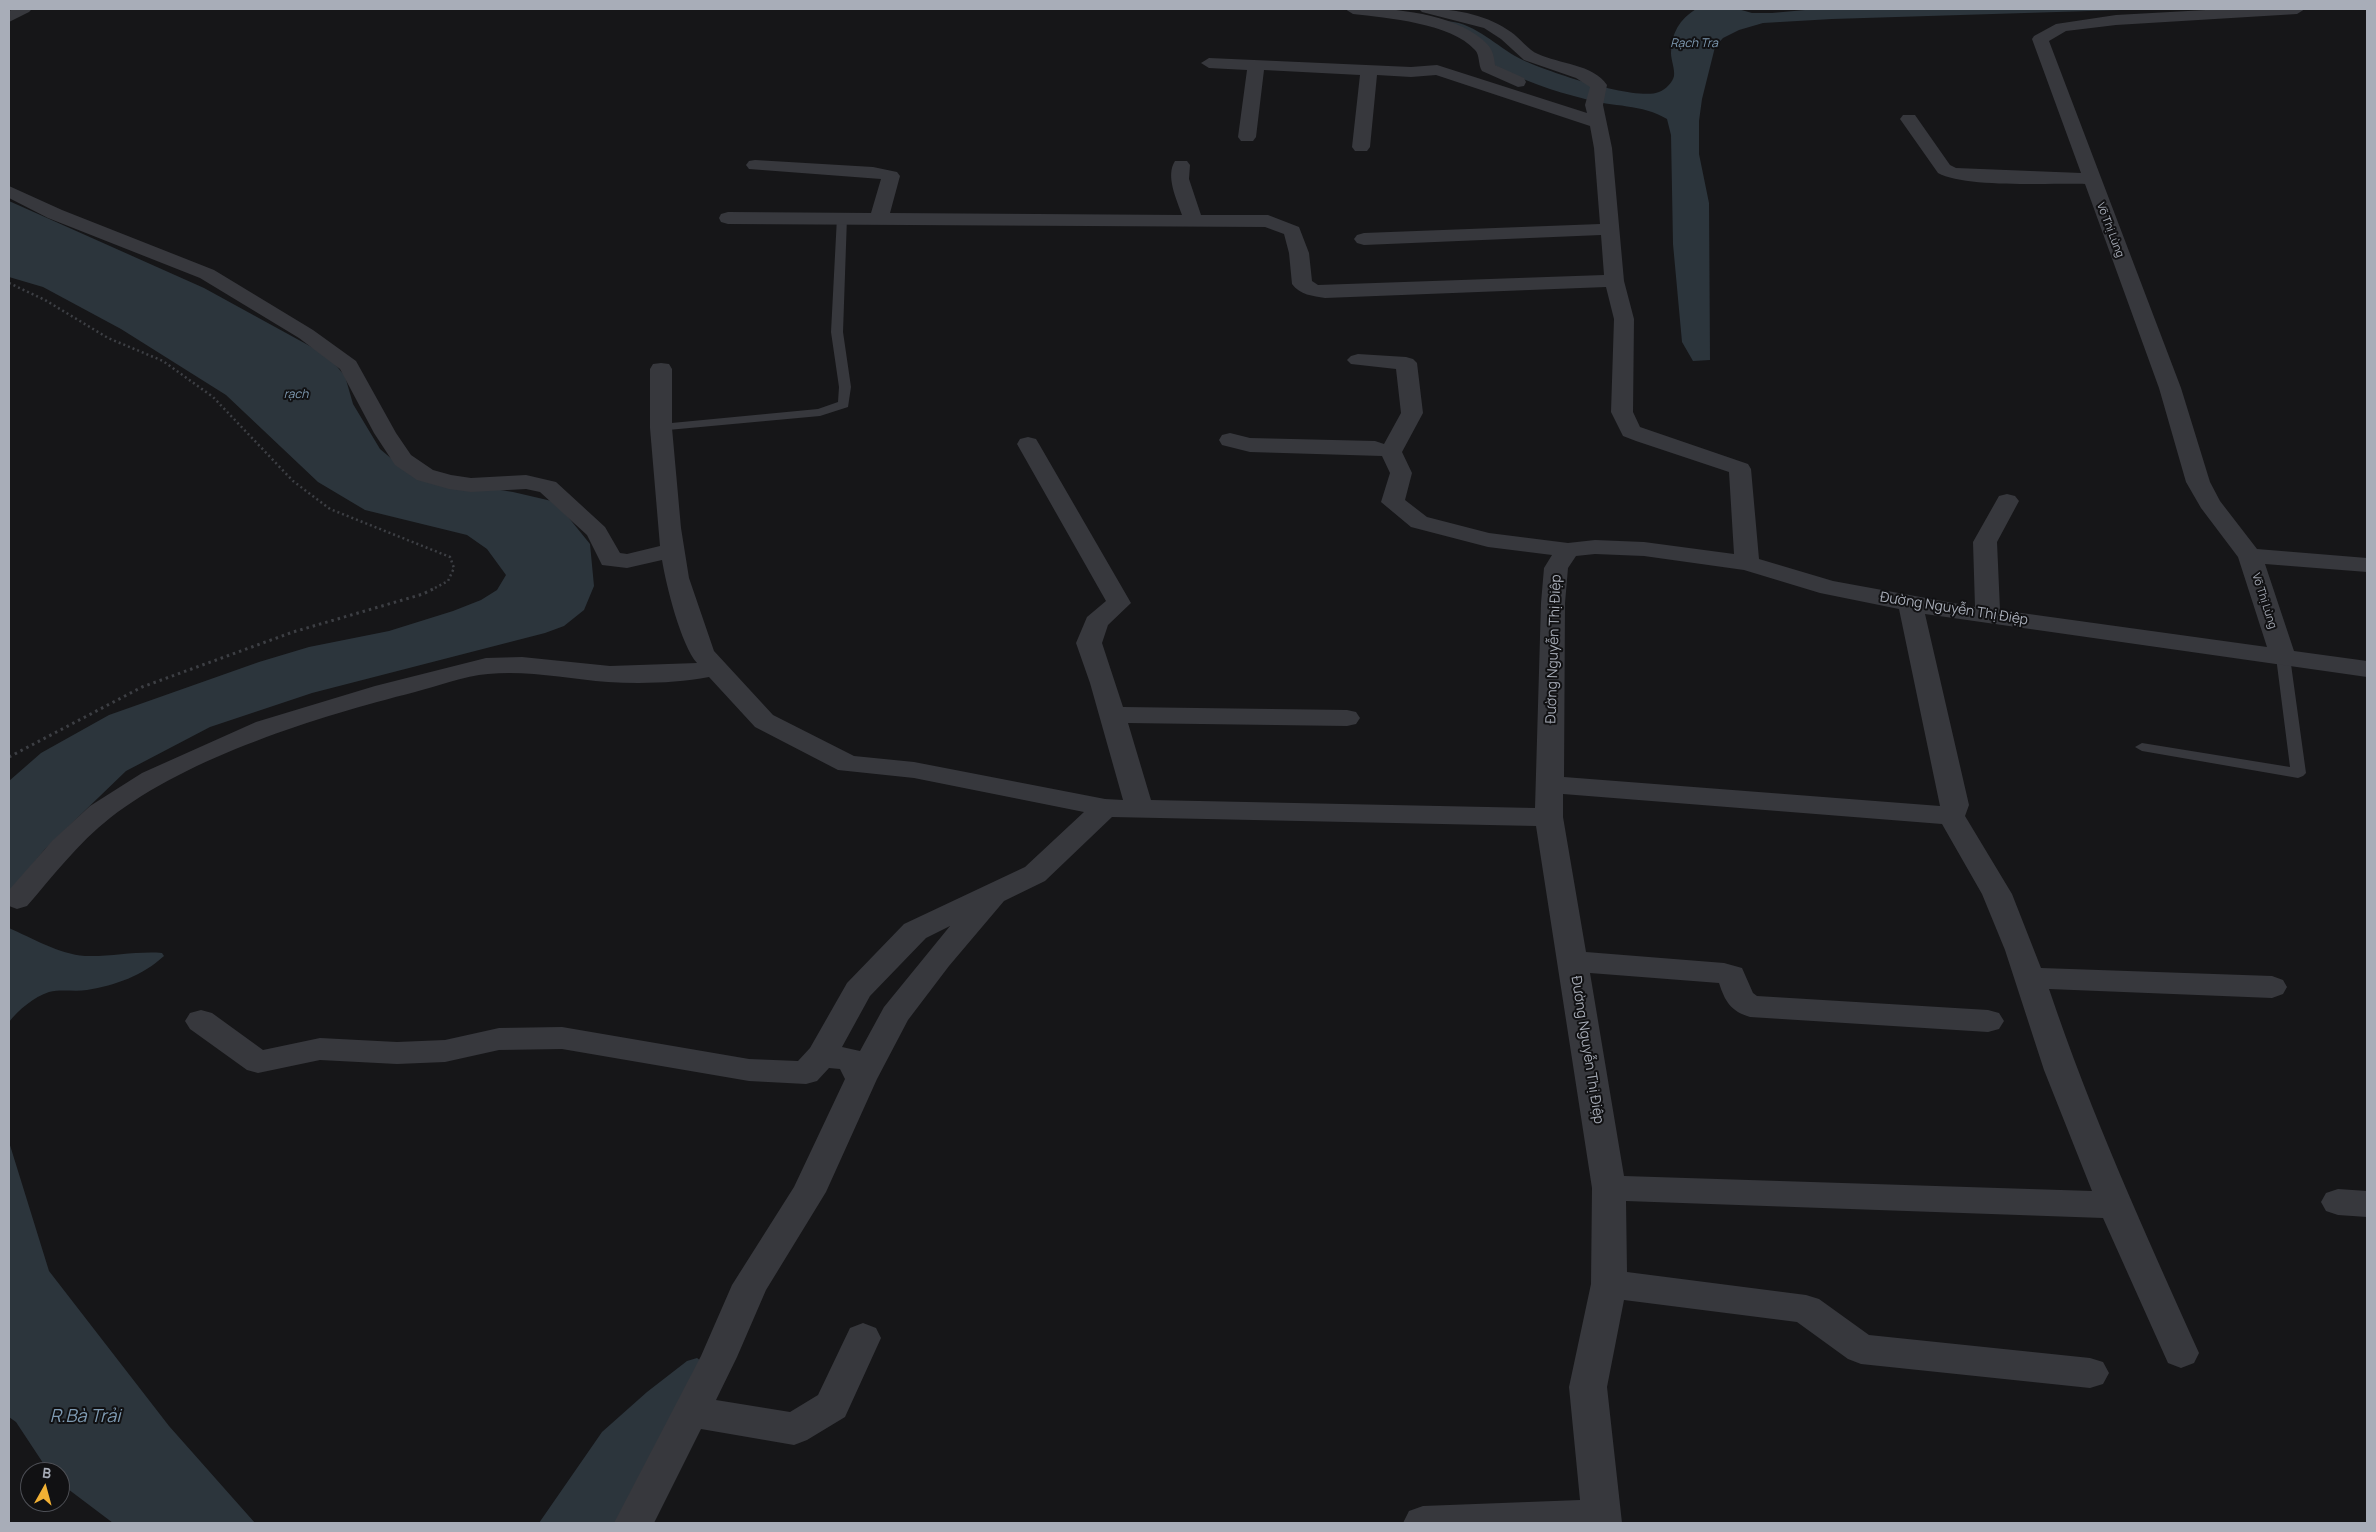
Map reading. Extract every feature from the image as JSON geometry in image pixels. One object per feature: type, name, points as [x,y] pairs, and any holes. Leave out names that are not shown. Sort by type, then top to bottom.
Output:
[{"type":"street","points":[[9,17],[24,9]]},
{"type":"street","points":[[1353,9],[1396,14],[1450,30],[1480,46],[1485,53],[1488,68],[1496,73],[1595,110]]},
{"type":"street","points":[[1428,9],[1490,25],[1507,36],[1530,57],[1582,74],[1599,85],[1595,110],[1603,148],[1614,281],[1624,319],[1622,412],[1631,431],[1653,440],[1686,448],[1740,469],[1747,562]]},
{"type":"street","name":"Võ Thị Lùng","points":[[2282,657],[2250,556],[2209,502],[2198,482],[2170,388],[2040,39],[2062,27],[2116,20],[2296,9]]},
{"type":"street","points":[[1209,63],[1445,72],[1595,110]]},
{"type":"street","points":[[1247,138],[1256,65]]},
{"type":"street","points":[[1361,147],[1368,69]]},
{"type":"street","points":[[1909,119],[1944,169],[1951,173],[1969,176],[2091,180]]},
{"type":"street","points":[[756,165],[873,172],[891,176],[879,218]]},
{"type":"street","points":[[1181,165],[1180,178],[1193,220]]},
{"type":"street","points":[[9,191],[56,214],[208,274],[329,348],[349,365],[385,433],[403,460],[425,475],[449,482],[471,485],[526,482],[548,488],[597,532],[611,560],[627,561],[672,550]]},
{"type":"street","points":[[728,218],[842,217],[1268,221],[1284,226],[1292,231],[1299,253],[1302,284],[1312,290],[1325,292],[1614,281]]},
{"type":"street","points":[[1364,239],[1610,228]]},
{"type":"street","points":[[1358,360],[1406,363],[1412,413],[1391,452]]},
{"type":"street","points":[[661,369],[661,428],[672,550],[677,578],[702,654],[764,721],[848,764],[914,770],[1105,808],[1549,817]]},
{"type":"street","points":[[1230,440],[1250,445],[1375,448],[1391,452]]},
{"type":"street","points":[[1028,444],[1119,604],[1096,622],[1089,643],[1113,715],[1139,808]]},
{"type":"street","points":[[1391,452],[1400,473],[1393,502],[1419,522],[1488,540],[1568,550]]},
{"type":"street","points":[[1988,616],[1985,542],[2007,501]]},
{"type":"street","name":"Đường Nguyễn Thị Điệp","points":[[1601,1519],[1588,1387],[1609,1284],[1609,1188],[1549,817],[1556,568],[1568,550],[1595,547],[1644,549],[1747,562],[1829,588],[1910,603],[1988,616],[2367,669]]},
{"type":"street","points":[[2250,556],[2367,564]]},
{"type":"street","points":[[1910,603],[1955,805],[1951,816]]},
{"type":"street","points":[[16,899],[62,847],[100,812],[152,779],[208,752],[266,728],[384,692],[486,666],[522,665],[610,674],[687,673],[716,668]]},
{"type":"street","points":[[1113,715],[1347,718]]},
{"type":"street","points":[[1550,784],[1951,816]]},
{"type":"street","points":[[201,1021],[258,1062],[320,1049],[397,1053],[446,1051],[499,1039],[562,1038],[759,1070],[806,1073],[822,1055],[858,990],[914,931],[1035,874],[1105,808]]},
{"type":"street","points":[[1951,816],[1997,894],[2030,978],[2060,1070],[2115,1205],[2181,1353]]},
{"type":"street","points":[[634,1523],[719,1357],[750,1285],[809,1192],[861,1080],[895,1015],[969,921],[999,891]]},
{"type":"street","points":[[1573,962],[1724,972],[1730,976],[1740,999],[1750,1006],[1988,1021]]},
{"type":"street","points":[[2030,978],[2272,987]]},
{"type":"street","points":[[822,1055],[850,1060],[861,1080]]},
{"type":"street","points":[[1609,1188],[2115,1205]]},
{"type":"street","points":[[1609,1284],[1806,1309],[1861,1349],[2090,1373]]},
{"type":"street","points":[[692,1412],[794,1429],[832,1406],[863,1338]]},
{"type":"street","points":[[1423,1523],[1601,1519]]},
{"type":"lane","points":[[661,428],[820,412],[844,404],[845,387],[837,332],[842,217]]},
{"type":"lane","points":[[2142,747],[2298,772],[2282,657]]},
{"type":"path","points":[[9,283],[45,300],[108,338],[163,361],[213,397],[292,481],[330,509],[450,557],[454,568],[448,581],[423,594],[293,632],[142,686],[9,757]]},
{"type":"water","name":"Rạch Tra","points":[[1696,9],[1738,9],[1752,13],[1772,13],[1816,9],[2154,9],[1832,19],[1763,23],[1739,30],[1723,38],[1715,47],[1702,99],[1699,121],[1699,154],[1709,203],[1710,360],[1693,361],[1682,342],[1673,244],[1671,135],[1667,119],[1638,108],[1595,102],[1549,89],[1526,80],[1492,64],[1490,55],[1438,22],[1449,21],[1469,27],[1515,56],[1564,76],[1609,88],[1647,94],[1661,91],[1672,81],[1674,73],[1671,46],[1675,33],[1685,17]]},
{"type":"water","name":"rạch","points":[[9,201],[204,288],[328,356],[345,376],[353,404],[380,449],[412,476],[513,492],[556,502],[590,544],[594,586],[584,610],[564,626],[545,633],[312,693],[210,727],[126,771],[45,849],[9,893],[9,781],[41,753],[109,715],[259,662],[309,647],[389,631],[453,611],[481,600],[497,590],[506,575],[487,549],[467,535],[365,510],[318,482],[226,395],[121,329],[43,287],[9,277]]},
{"type":"water","points":[[9,928],[46,945],[75,955],[162,953],[164,956],[147,969],[128,979],[87,990],[54,991],[43,994],[27,1004],[9,1022]]},
{"type":"water","name":"R.Bà Trải","points":[[9,1142],[49,1271],[169,1426],[255,1523],[113,1523],[70,1491],[70,1462],[42,1462],[16,1422],[9,1417]]},
{"type":"water","points":[[697,1358],[704,1363],[672,1432],[622,1523],[539,1523],[602,1432],[647,1392],[687,1361]]}]
